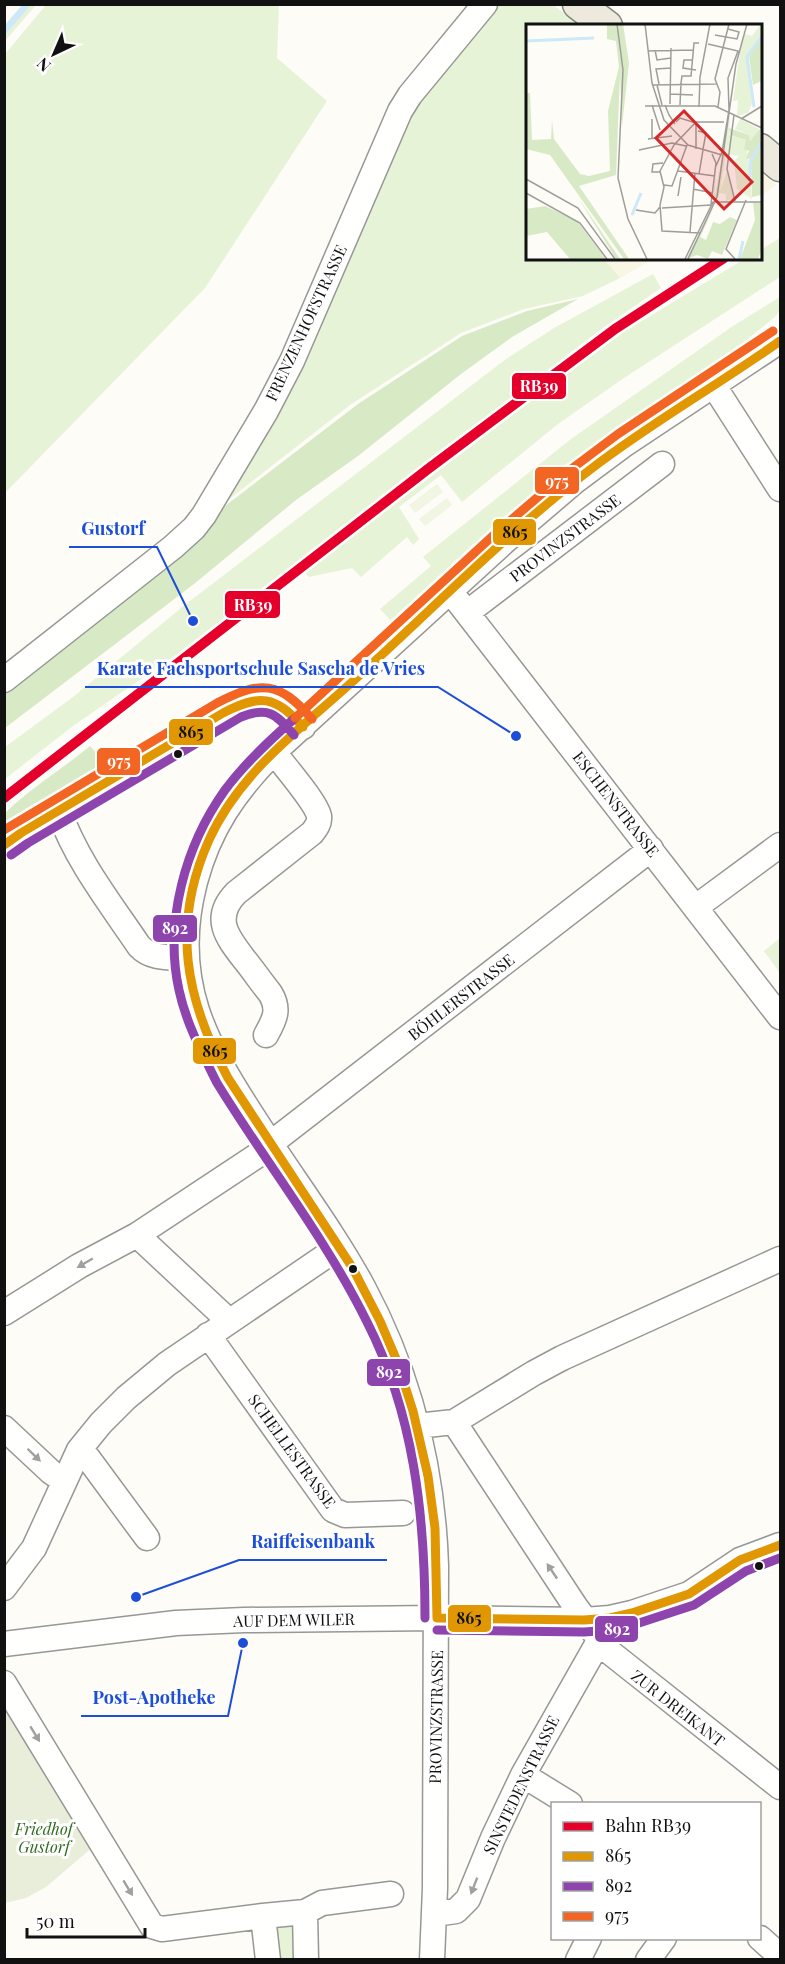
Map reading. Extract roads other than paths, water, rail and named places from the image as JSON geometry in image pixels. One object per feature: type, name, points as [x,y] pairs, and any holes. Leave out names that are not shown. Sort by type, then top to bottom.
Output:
[{"type":"main road","points":[[578,4],[604,24]]},
{"type":"main road","points":[[761,151],[780,166]]},
{"type":"street","name":"FRENZENHOFSTRASSE","points":[[4,680],[173,547],[200,521],[246,446],[292,361],[400,111],[410,95],[485,4]]},
{"type":"street","name":"PROVINZSTRASSE","points":[[432,1959],[435,1914],[437,1618],[435,1528],[428,1476],[417,1426],[399,1368],[363,1288],[339,1247],[264,1150],[208,1041],[195,1006],[186,958],[188,911],[197,873],[208,842],[222,816],[240,790],[274,752],[524,524],[574,482],[625,444],[780,341]]},
{"type":"street","points":[[714,386],[780,489]]},
{"type":"street","name":"PROVINZSTRASSE","points":[[468,612],[662,464]]},
{"type":"street","name":"ESCHENSTRASSE","points":[[450,591],[780,1017]]},
{"type":"street","points":[[4,845],[223,712],[248,700],[266,698],[276,701],[303,726]]},
{"type":"street","points":[[266,1035],[275,1018],[275,1003],[270,993],[228,938],[224,925],[225,912],[236,893],[312,833],[317,827],[319,818],[315,807],[274,752]]},
{"type":"street","points":[[59,811],[80,856],[139,946],[145,952],[156,956],[186,958]]},
{"type":"street","points":[[696,907],[780,845]]},
{"type":"street","name":"BÖHLERSTRASSE","points":[[4,1313],[79,1266],[137,1235],[264,1150],[651,849]]},
{"type":"street","points":[[137,1235],[230,1321]]},
{"type":"street","points":[[4,1588],[34,1548],[80,1450],[101,1423],[144,1382],[208,1335],[339,1247]]},
{"type":"street","points":[[417,1426],[454,1422],[562,1358],[780,1259]]},
{"type":"street","name":"SCHELLESTRASSE","points":[[208,1335],[333,1510],[345,1515],[403,1513]]},
{"type":"street","points":[[454,1422],[584,1620]]},
{"type":"street","points":[[4,1428],[51,1472],[64,1481]]},
{"type":"street","points":[[80,1450],[147,1538]]},
{"type":"street","name":"AUF DEM WILER","points":[[9,1637],[176,1623],[244,1620],[437,1618],[584,1620],[610,1618],[690,1594],[741,1560],[780,1545]]},
{"type":"street","name":"ZUR DREIKANT","points":[[584,1620],[616,1659],[780,1787]]},
{"type":"street","name":"SINSTEDENSTRASSE","points":[[435,1914],[453,1912],[466,1902],[523,1774],[599,1641]]},
{"type":"street","points":[[4,1683],[152,1926],[162,1929],[306,1912],[322,1903],[391,1894]]},
{"type":"street","points":[[523,1774],[568,1802]]},
{"type":"street","points":[[306,1912],[306,1959]]},
{"type":"street","points":[[263,1916],[268,1959]]},
{"type":"street","points":[[578,1959],[588,1940]]},
{"type":"street","points":[[648,1959],[662,1940]]},
{"type":"street","points":[[761,1940],[780,1956]]},
{"type":"water","points":[[22,5],[31,5],[5,35],[5,25]]},
{"type":"rail line","name":"RB39","points":[[4,798],[428,469],[615,329],[721,260]]},
{"type":"place","name":"Gustorf","points":[[193,621]]},
{"type":"place","name":"Karate Fachsportschule Sascha de Vries","points":[[516,736]]},
{"type":"place","name":"Raiffeisenbank","points":[[136,1597]]},
{"type":"place","name":"Post-Apotheke","points":[[243,1643]]},
{"type":"park label","name":"Friedhof Gustorf","points":[[44,1838]]}]
